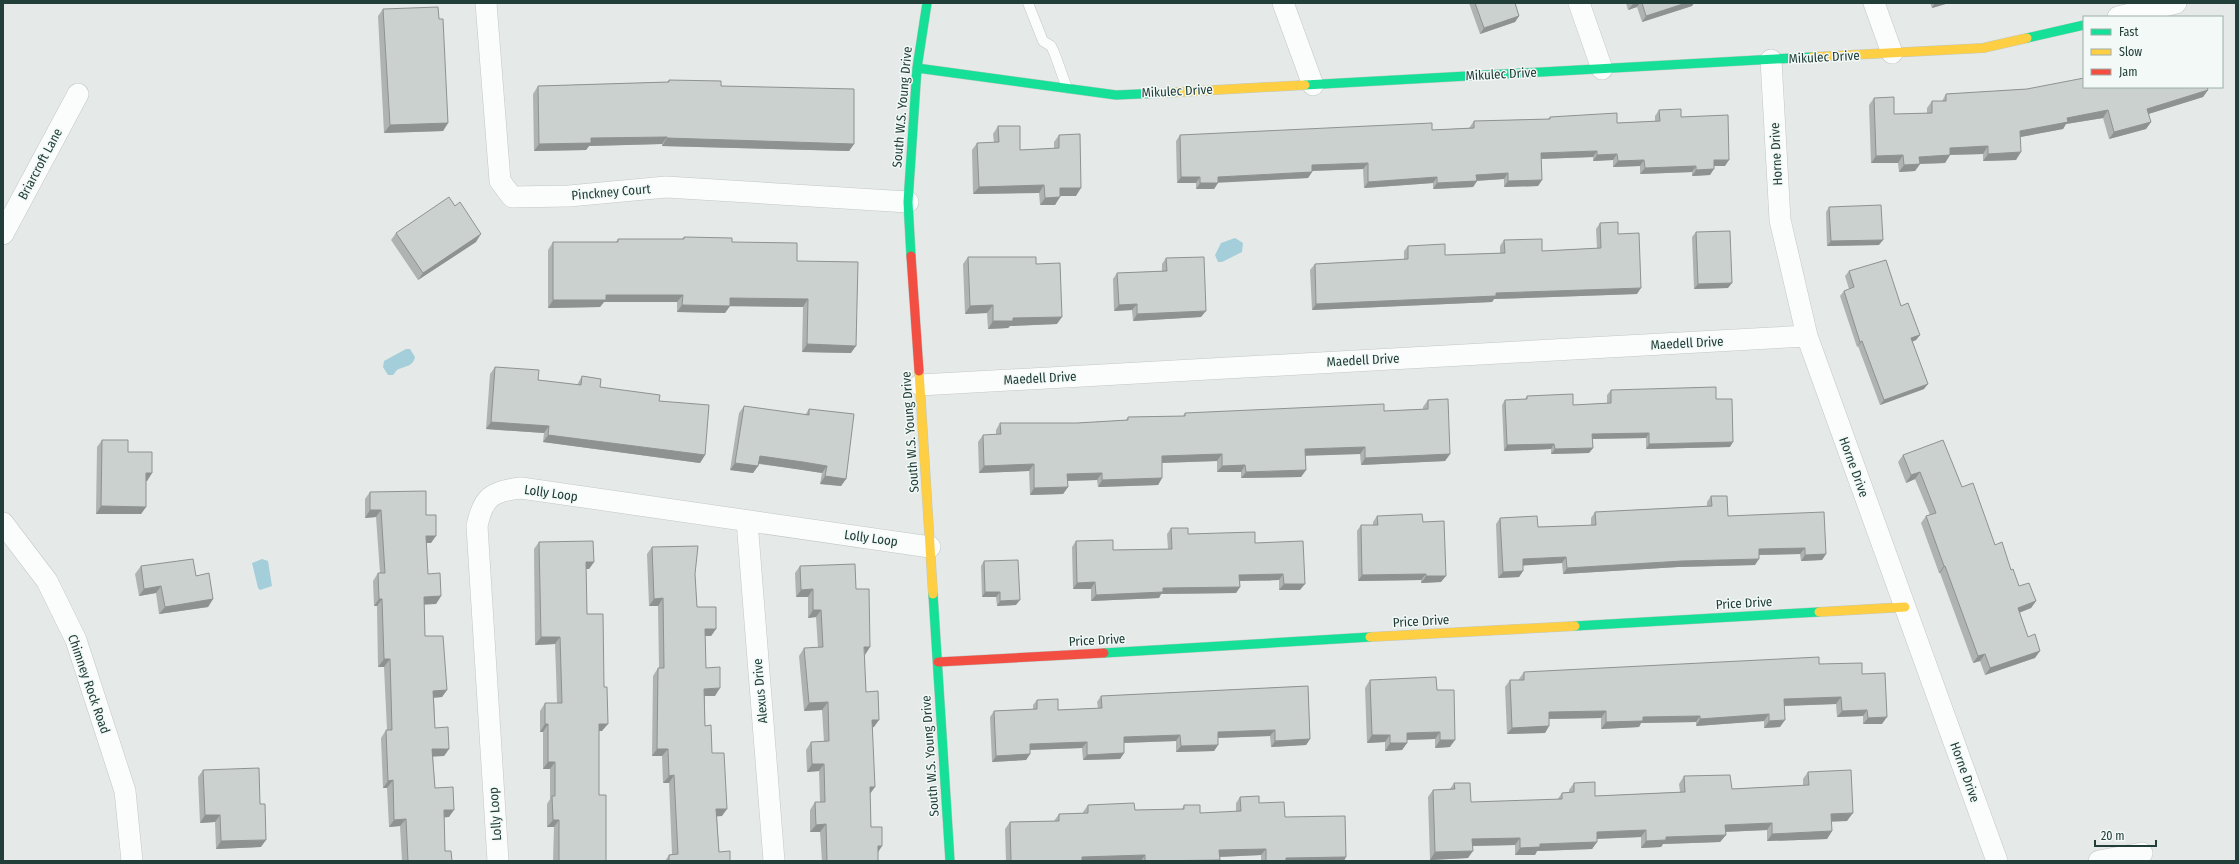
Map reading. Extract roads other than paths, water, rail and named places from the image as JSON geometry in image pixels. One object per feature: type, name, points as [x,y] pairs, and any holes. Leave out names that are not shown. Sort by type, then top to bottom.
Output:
[{"type":"street","name":"Pinckney Court","points":[[486,3],[500,181],[512,197],[568,196],[666,188],[908,202]]},
{"type":"street","name":"South W.S. Young Drive","points":[[927,3],[917,68],[908,202],[950,861]]},
{"type":"street","points":[[1283,3],[1313,85]]},
{"type":"street","points":[[1579,3],[1602,69]]},
{"type":"street","points":[[1874,3],[1892,53]]},
{"type":"street","points":[[2122,16],[2172,4]]},
{"type":"street","name":"Mikulec Drive","points":[[917,68],[1116,94],[1313,85],[1983,48],[2083,25]]},
{"type":"street","name":"Horne Drive","points":[[1771,60],[1780,220],[1806,336],[1997,861]]},
{"type":"street","name":"Briarcroft Lane","points":[[3,234],[78,94]]},
{"type":"street","name":"Maedell Drive","points":[[920,384],[1806,336]]},
{"type":"street","name":"Lolly Loop","points":[[498,861],[477,526],[481,510],[488,497],[502,490],[521,488],[930,546]]},
{"type":"street","name":"Alexus Drive","points":[[747,521],[774,861]]},
{"type":"street","name":"Chimney Rock Road","points":[[3,523],[47,581],[76,640],[125,791],[132,861]]},
{"type":"street","name":"Price Drive","points":[[938,662],[1905,607]]},
{"type":"street","points":[[2100,861],[2142,853]]},
{"type":"lane","points":[[1028,3],[1043,41],[1051,46],[1054,52],[1067,88]]},
{"type":"water","points":[[1235,238],[1243,243],[1242,252],[1222,262],[1218,262],[1215,255],[1221,243]]},
{"type":"water","points":[[406,349],[410,349],[415,357],[412,363],[397,370],[393,375],[388,375],[383,367],[384,361]]},
{"type":"water","points":[[262,559],[268,561],[272,586],[260,590],[258,588],[252,563]]}]
